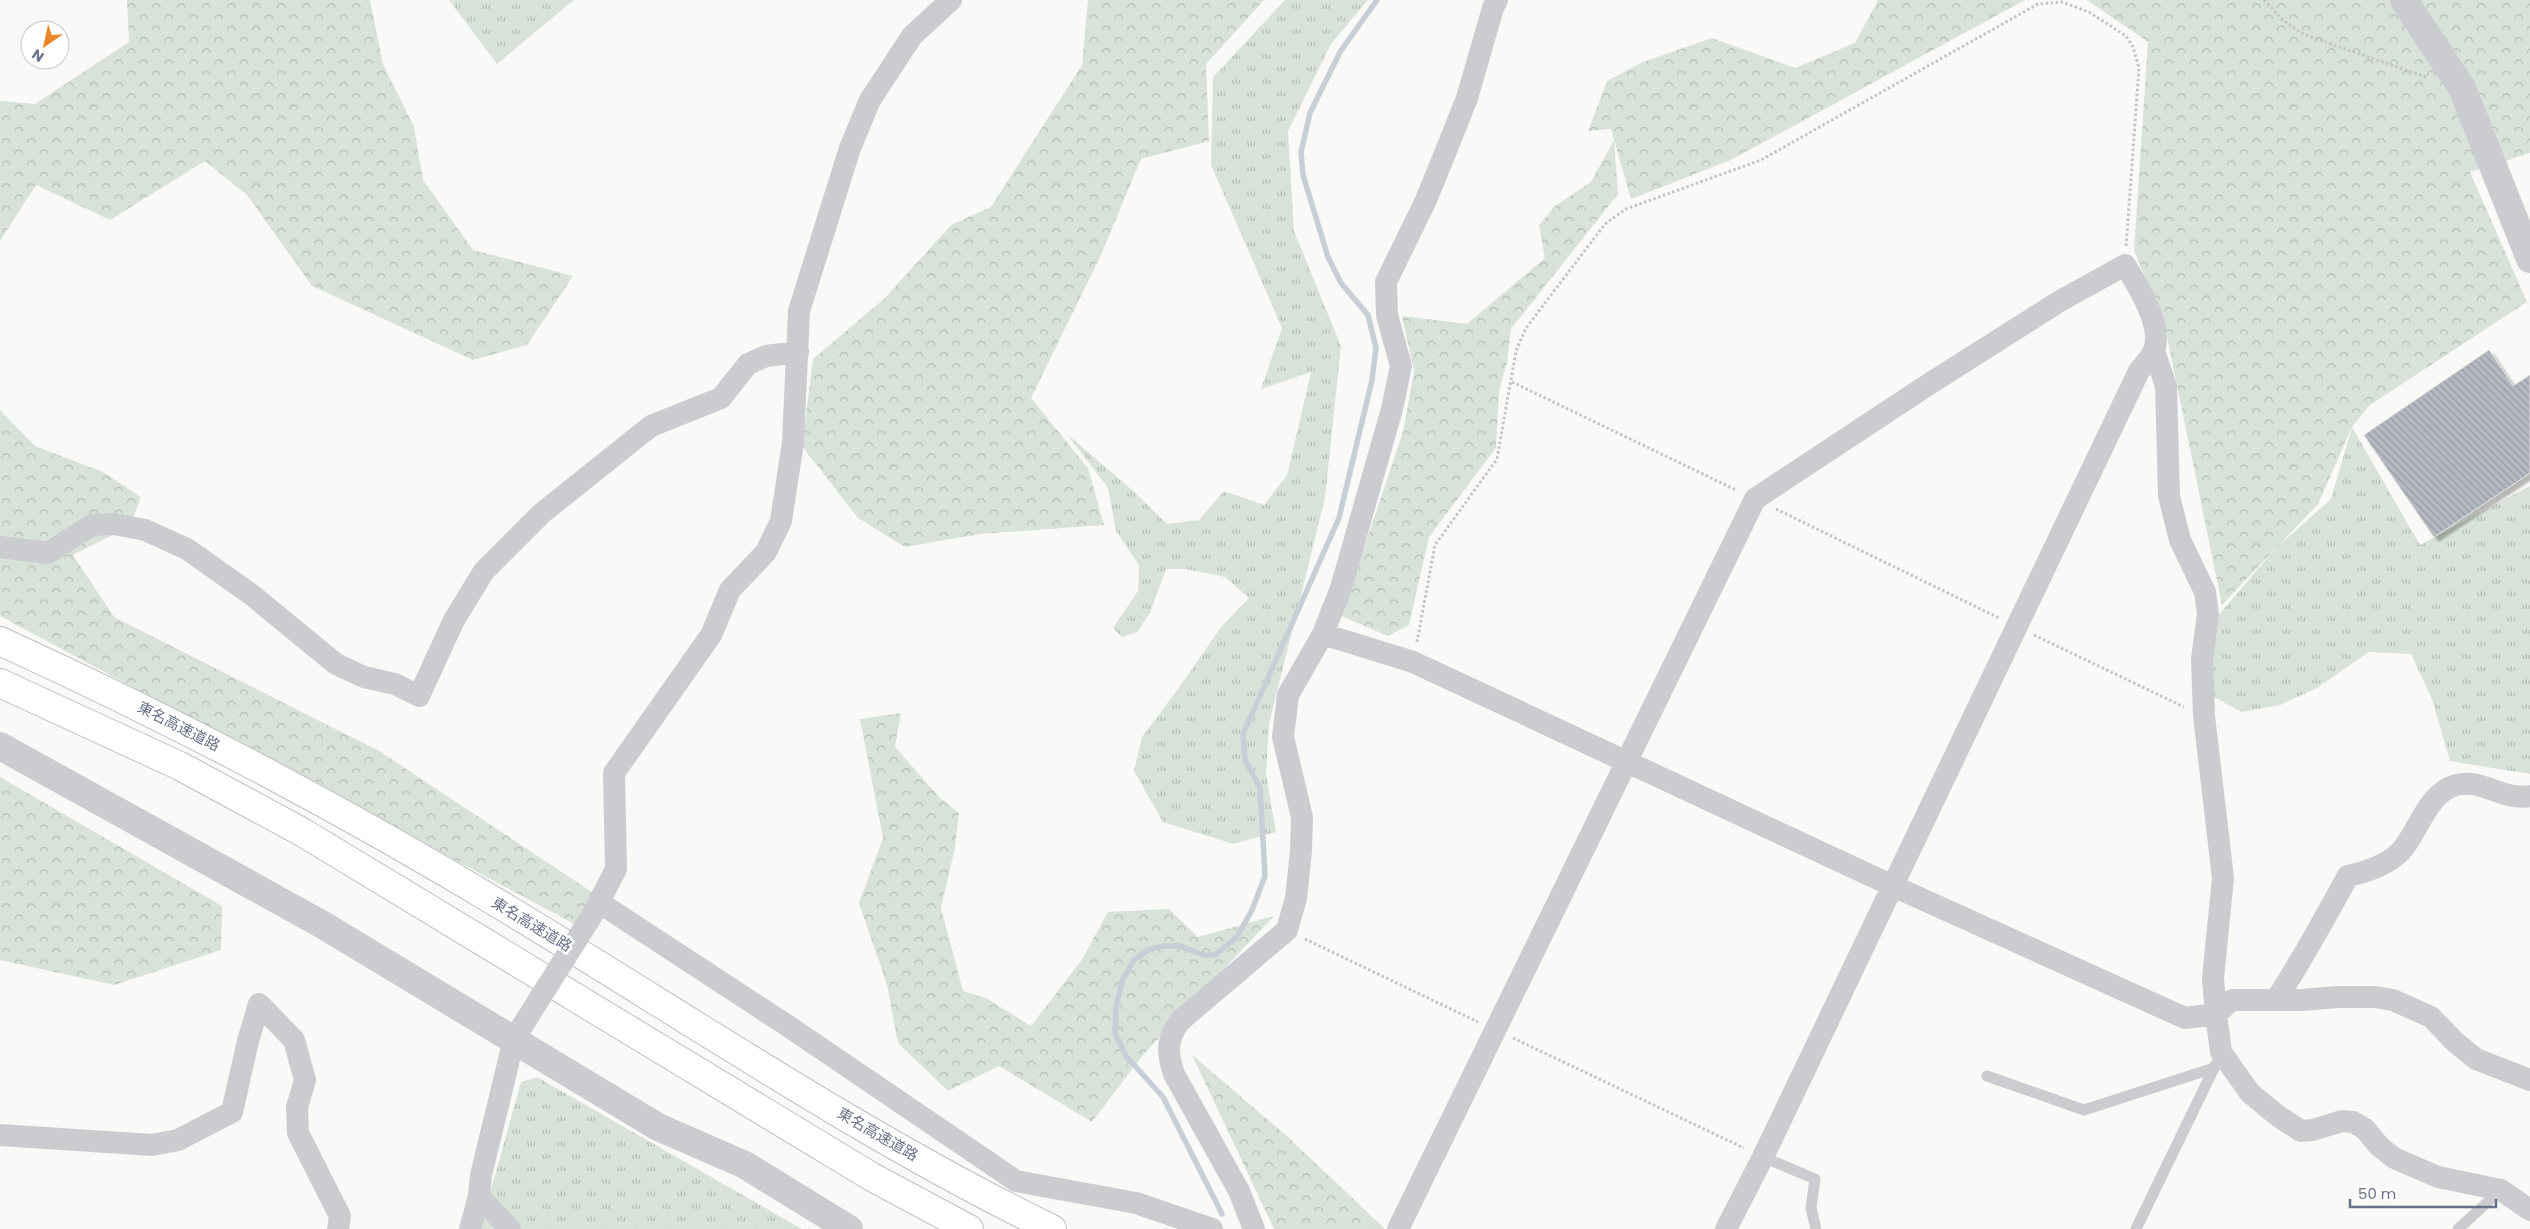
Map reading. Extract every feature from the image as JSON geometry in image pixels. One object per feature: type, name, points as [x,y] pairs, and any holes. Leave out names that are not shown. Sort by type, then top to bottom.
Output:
[{"type":"highway","name":"東名高速道路","points":[[0,641],[98,686],[213,743],[357,821],[507,908],[889,1142],[1052,1229]]},
{"type":"highway","points":[[0,682],[180,766],[302,832],[872,1177],[970,1229]]},
{"type":"street","points":[[470,1229],[479,1196],[481,1175],[517,1034],[595,910],[616,869],[614,773],[711,635],[730,590],[766,552],[782,521],[793,442],[799,311],[850,148],[870,100],[912,36],[951,0]]},
{"type":"street","points":[[1254,1229],[1239,1191],[1174,1074],[1168,1044],[1180,1021],[1287,930],[1296,898],[1301,851],[1302,817],[1283,737],[1288,695],[1323,634],[1341,588],[1367,502],[1402,366],[1387,315],[1386,282],[1426,200],[1467,98],[1497,0]]},
{"type":"street","points":[[2404,0],[2462,88],[2530,259]]},
{"type":"street","points":[[1398,1229],[1755,500],[1926,386],[2060,301],[2125,265],[2146,299],[2156,338],[2154,351],[2166,386],[2169,496],[2180,540],[2204,592],[2208,614],[2202,660],[2204,716],[2223,878],[2213,978],[2217,1060],[2278,1116],[2301,1131],[2313,1130],[2342,1121],[2353,1122],[2365,1129],[2379,1146],[2394,1158],[2438,1177],[2501,1190],[2530,1210]]},
{"type":"street","points":[[1726,1229],[1893,886],[2139,371],[2154,351]]},
{"type":"street","points":[[0,547],[48,553],[92,525],[114,524],[145,530],[187,549],[252,595],[336,664],[364,677],[395,684],[418,696],[454,620],[484,571],[542,513],[651,426],[721,398],[748,364],[766,356],[798,352]]},
{"type":"street","points":[[1323,634],[1414,662],[1893,886],[2185,1018],[2216,1014],[2232,1000],[2375,997],[2393,1000],[2431,1017],[2455,1042],[2476,1059],[2530,1080]]},
{"type":"street","points":[[0,746],[517,1034],[566,1073],[658,1127],[745,1165],[849,1229]]},
{"type":"street","points":[[2277,998],[2303,958],[2327,911],[2348,876],[2372,870],[2400,852],[2436,797],[2455,786],[2475,783],[2497,794],[2521,798],[2530,796]]},
{"type":"street","points":[[595,910],[791,1028],[1016,1181],[1136,1203],[1212,1229]]},
{"type":"street","points":[[0,1135],[152,1146],[178,1140],[232,1112],[248,1041],[259,1004],[294,1040],[305,1080],[297,1107],[298,1133],[340,1216],[338,1229]]},
{"type":"street","points":[[479,1196],[510,1229]]},
{"type":"lane","points":[[1987,1076],[2084,1110],[2217,1060]]},
{"type":"lane","points":[[2136,1229],[2217,1060]]},
{"type":"lane","points":[[1763,1156],[1815,1179],[1811,1208],[1816,1229]]},
{"type":"lane","points":[[2458,1229],[2501,1190]]},
{"type":"path","points":[[2264,0],[2284,21],[2305,35],[2462,88]]},
{"type":"path","points":[[1414,662],[1435,545],[1497,459],[1516,351],[1526,328],[1605,224],[1626,210],[1761,160],[2038,4],[2062,2],[2089,12],[2126,36],[2133,47],[2139,68],[2125,265]]},
{"type":"path","points":[[1512,382],[2204,716]]},
{"type":"path","points":[[1287,930],[1763,1156]]},
{"type":"green space","points":[[127,0],[370,0],[383,64],[414,127],[423,180],[473,250],[573,276],[527,345],[473,360],[312,286],[247,195],[205,161],[110,220],[36,185],[0,241],[0,101],[35,104],[129,42]]},
{"type":"green space","points":[[449,0],[574,0],[497,64]]},
{"type":"green space","points":[[1088,0],[1264,0],[1206,64],[1209,141],[1141,159],[1101,255],[1031,398],[1088,468],[1104,525],[980,534],[905,547],[858,518],[802,446],[813,359],[885,298],[951,225],[991,207],[1082,65]]},
{"type":"green space","points":[[1285,0],[1368,0],[1331,44],[1288,131],[1294,231],[1341,346],[1325,498],[1269,724],[1266,774],[1276,832],[1233,844],[1163,822],[1134,771],[1142,737],[1221,627],[1249,598],[1225,577],[1186,569],[1166,569],[1150,613],[1137,632],[1122,637],[1113,628],[1138,591],[1139,565],[1116,531],[1108,488],[1067,434],[1132,490],[1167,524],[1199,520],[1224,491],[1264,505],[1287,475],[1311,372],[1261,389],[1282,328],[1211,165],[1213,77]]},
{"type":"green space","points":[[1878,0],[2025,0],[1731,160],[1631,199],[1611,129],[1588,131],[1607,81],[1643,62],[1712,38],[1795,68],[1855,43]]},
{"type":"green space","points":[[2087,0],[2530,0],[2530,153],[2470,172],[2527,302],[2370,405],[2352,427],[2318,504],[2222,605],[2165,327],[2134,250],[2148,42]]},
{"type":"green space","points":[[1614,140],[1618,194],[1511,329],[1507,362],[1499,391],[1496,448],[1429,537],[1409,625],[1388,636],[1341,616],[1403,432],[1414,371],[1402,316],[1467,324],[1545,258],[1539,225],[1555,206],[1591,182]]},
{"type":"green space","points":[[0,410],[35,446],[103,472],[141,497],[130,526],[73,555],[114,617],[379,751],[592,892],[576,925],[0,616]]},
{"type":"green space","points":[[2352,427],[2420,545],[2530,486],[2530,774],[2450,761],[2432,699],[2411,654],[2369,652],[2317,688],[2280,705],[2242,712],[2210,695],[2216,618],[2275,549],[2331,499]]},
{"type":"green space","points":[[901,713],[895,747],[940,798],[959,813],[955,847],[941,908],[963,991],[986,998],[1031,1026],[1081,961],[1108,912],[1169,909],[1198,937],[1274,916],[1143,1055],[1092,1122],[999,1066],[948,1091],[898,1043],[887,985],[859,903],[883,838],[860,719]]},
{"type":"green space","points":[[0,777],[222,906],[221,950],[114,985],[0,960]]},
{"type":"green space","points":[[1192,1055],[1288,1137],[1385,1229],[1274,1229]]},
{"type":"green space","points":[[537,1077],[802,1229],[480,1229],[521,1082]]},
{"type":"building","points":[[2489,350],[2513,386],[2530,375],[2530,473],[2434,537],[2364,435]]},
{"type":"waterway","points":[[1222,1214],[1163,1097],[1126,1056],[1115,1033],[1116,1006],[1123,979],[1134,960],[1148,950],[1162,946],[1180,946],[1204,955],[1215,955],[1237,937],[1252,910],[1265,876],[1260,788],[1245,760],[1243,734],[1339,518],[1372,380],[1376,348],[1368,315],[1341,283],[1328,257],[1303,175],[1301,152],[1310,113],[1340,52],[1377,0]]}]
